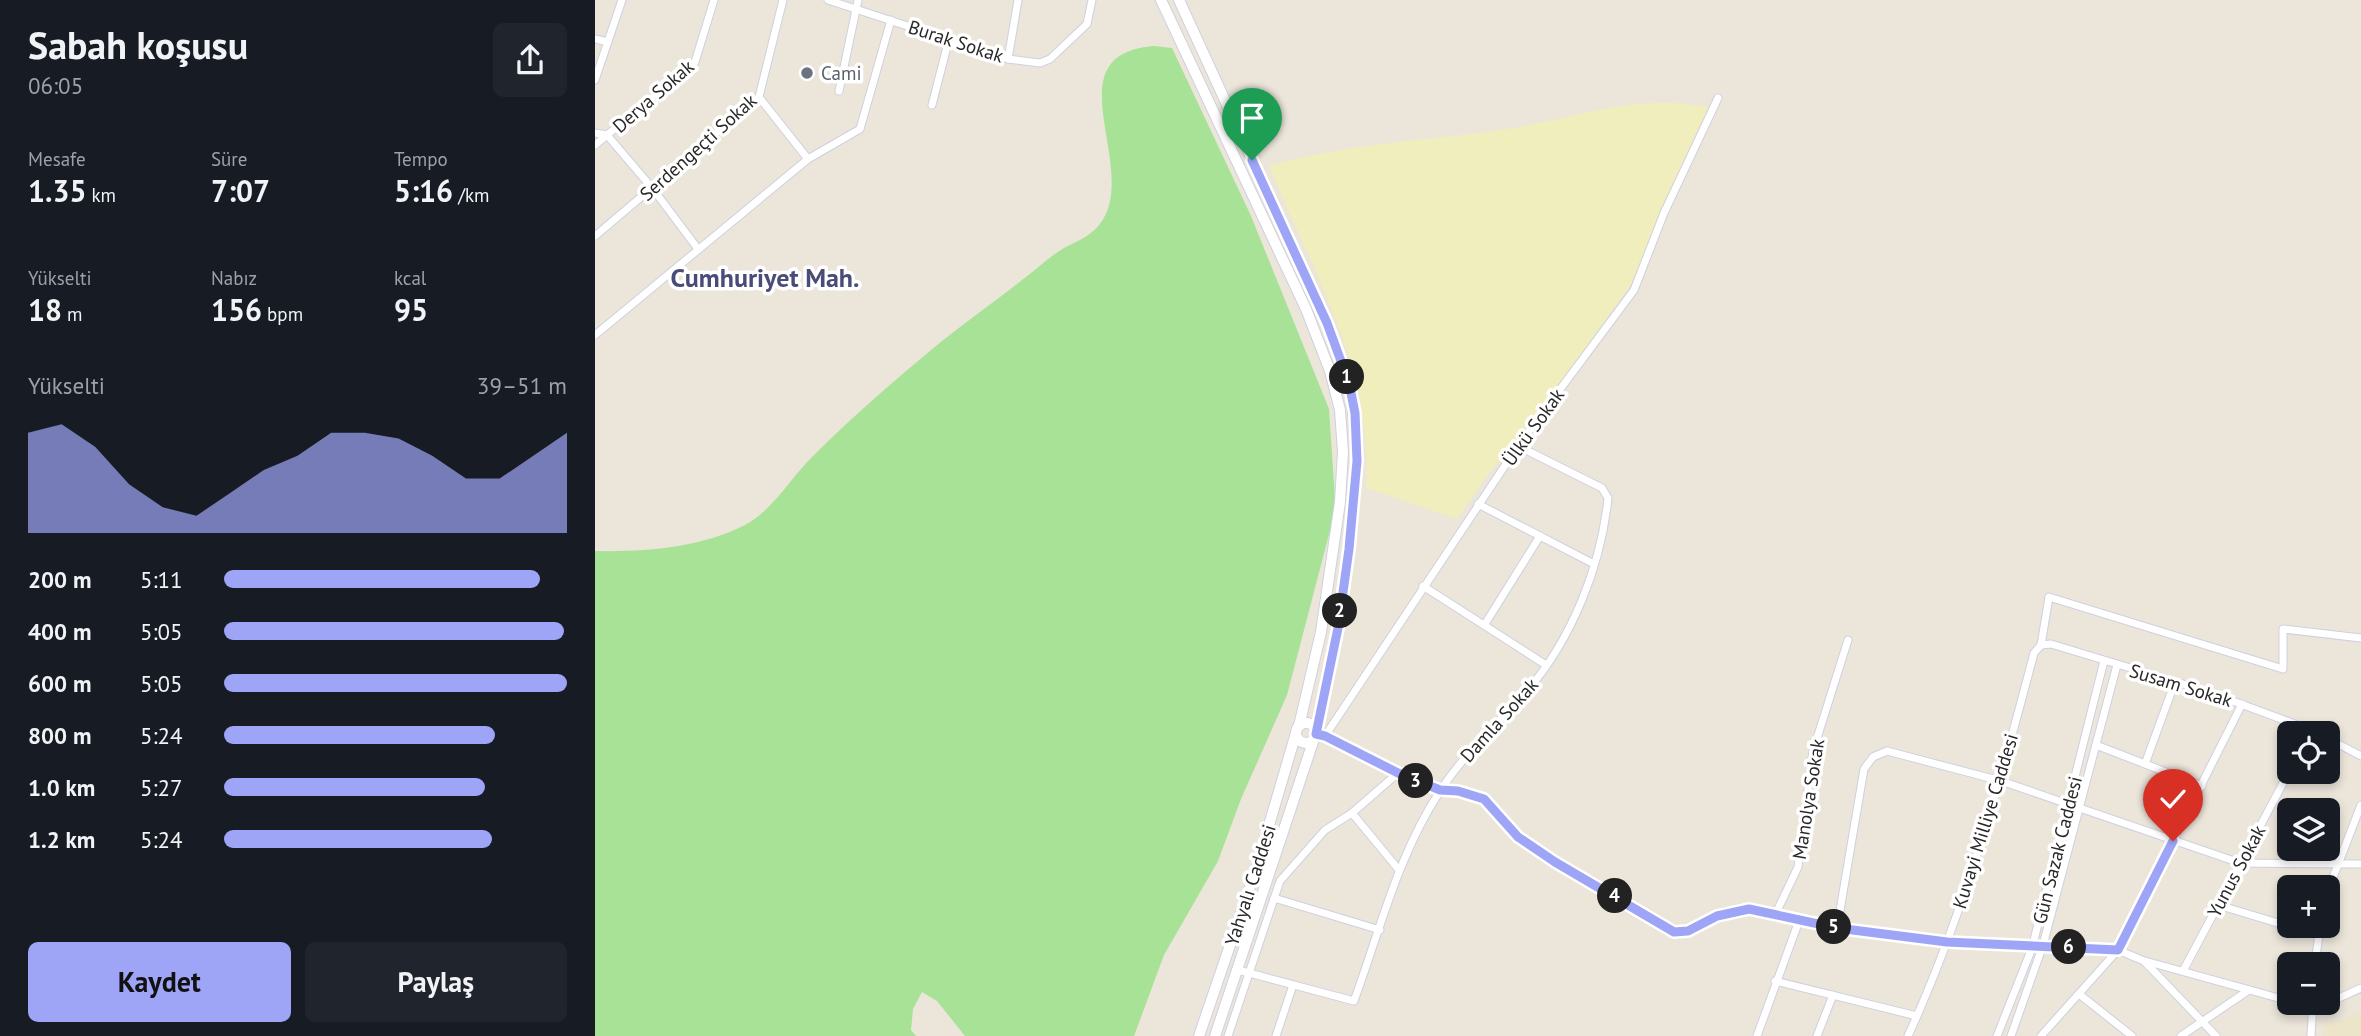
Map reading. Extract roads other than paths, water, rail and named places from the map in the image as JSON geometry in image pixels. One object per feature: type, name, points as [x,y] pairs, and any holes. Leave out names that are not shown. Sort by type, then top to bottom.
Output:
[{"type":"main road","name":"Yahyalı Caddesi","points":[[1161,0],[1305,309],[1330,371],[1339,410],[1343,452],[1340,502],[1321,632],[1297,730],[1261,854],[1199,1036]]},
{"type":"main road","name":"Yahyalı Caddesi","points":[[1179,0],[1327,323],[1352,398],[1357,461],[1338,628],[1318,734],[1243,972],[1215,1036]]},
{"type":"main road","points":[[1308,723],[1318,734],[1305,743],[1297,730],[1308,723]]},
{"type":"street","points":[[595,80],[622,0]]},
{"type":"street","name":"Derya Sokak","points":[[595,145],[695,62],[714,0]]},
{"type":"street","name":"Serdengeçti Sokak","points":[[595,236],[759,97],[783,0]]},
{"type":"street","name":"Burak Sokak","points":[[828,0],[857,4],[891,20],[1008,59],[1045,62],[1087,24],[1092,0]]},
{"type":"street","points":[[1008,59],[1018,0]]},
{"type":"street","points":[[839,91],[857,4]]},
{"type":"street","points":[[595,335],[808,159],[860,129],[891,20]]},
{"type":"street","points":[[595,39],[608,42]]},
{"type":"street","points":[[932,105],[949,39]]},
{"type":"street","points":[[759,97],[808,159]]},
{"type":"street","name":"Ülkü Sokak","points":[[1318,734],[1518,446],[1634,290],[1664,213],[1718,98]]},
{"type":"street","points":[[595,133],[607,135],[653,189],[698,249]]},
{"type":"street","name":"Damla Sokak","points":[[1243,972],[1354,1001],[1399,870],[1440,790],[1546,665],[1575,615],[1594,564],[1608,502],[1606,492],[1518,446]]},
{"type":"street","points":[[1478,505],[1594,564]]},
{"type":"street","points":[[1485,624],[1540,536]]},
{"type":"street","points":[[1423,586],[1546,665]]},
{"type":"street","name":"Kuvayi Milliye Caddesi","points":[[1908,1036],[1947,942],[2001,780],[2034,653],[2041,645],[2049,597],[2283,669],[2283,629],[2361,638]]},
{"type":"street","name":"Manolya Sokak","points":[[1775,915],[1798,867],[1813,751],[1848,640]]},
{"type":"street","name":"Susam Sokak","points":[[2041,645],[2051,643],[2242,704],[2286,721]]},
{"type":"street","name":"Gün Sazak Caddesi","points":[[1997,1036],[2032,948],[2104,661]]},
{"type":"street","name":"Gün Sazak Caddesi","points":[[2011,1036],[2043,945],[2117,665]]},
{"type":"street","points":[[2145,764],[2175,682]]},
{"type":"street","points":[[2041,1036],[2118,950],[2242,704]]},
{"type":"street","points":[[1318,734],[1440,790],[1467,793],[1484,799],[1518,837],[1669,931],[1688,931],[1717,916],[1741,909],[1756,909],[1837,928],[1947,942],[2118,950],[2144,961],[2277,998]]},
{"type":"street","points":[[2096,745],[2201,786]]},
{"type":"street","points":[[2340,745],[2361,757]]},
{"type":"street","points":[[1837,928],[1864,769],[1869,760],[1882,752],[1892,751],[2001,780],[2240,863],[2337,866],[2361,864]]},
{"type":"street","points":[[1228,1036],[1243,972],[1280,881],[1325,830],[1352,813],[1398,773]]},
{"type":"street","name":"Yunus Sokak","points":[[2183,971],[2283,784]]},
{"type":"street","points":[[2334,875],[2361,804]]},
{"type":"street","points":[[1352,813],[1399,870]]},
{"type":"street","points":[[1274,898],[1380,930]]},
{"type":"street","points":[[2218,905],[2277,923]]},
{"type":"street","points":[[1756,1036],[1800,918]]},
{"type":"street","points":[[2144,961],[2216,1036]]},
{"type":"street","points":[[1775,981],[1917,1017]]},
{"type":"street","points":[[1276,1036],[1293,985]]},
{"type":"street","points":[[2340,996],[2361,988]]},
{"type":"street","points":[[2181,1036],[2249,990]]},
{"type":"street","points":[[2079,993],[2132,1036]]},
{"type":"street","points":[[1817,1036],[1833,995]]},
{"type":"street","points":[[2311,1036],[2312,1015]]},
{"type":"place","name":"Cami","points":[[807,73]]},
{"type":"district","name":"Cumhuriyet Mah.","points":[[765,277]]}]
